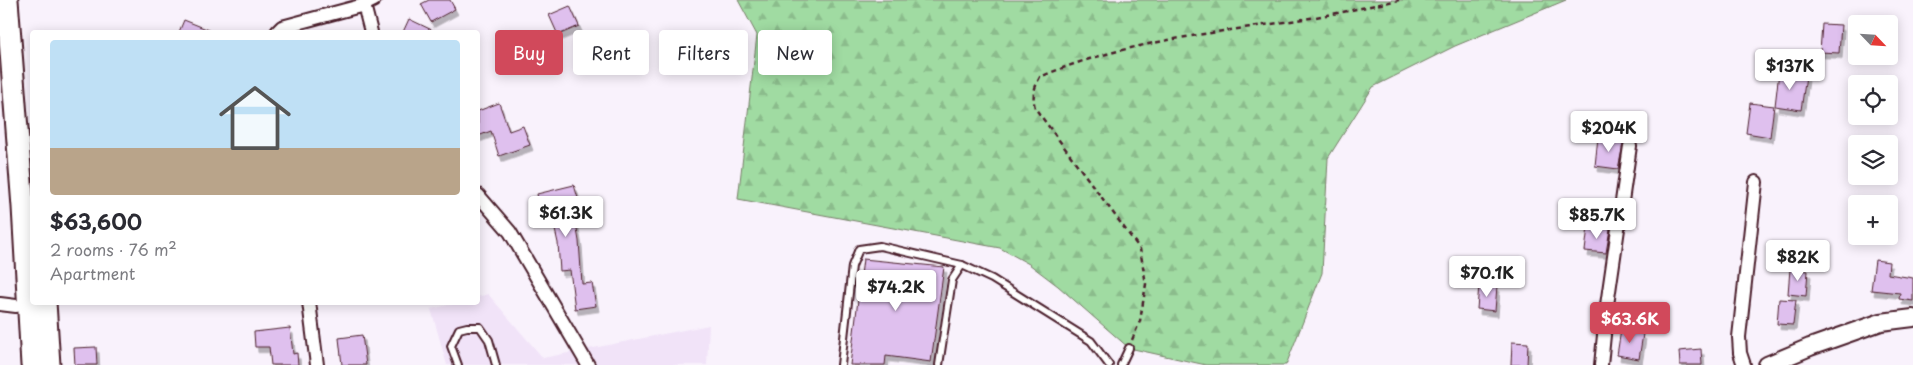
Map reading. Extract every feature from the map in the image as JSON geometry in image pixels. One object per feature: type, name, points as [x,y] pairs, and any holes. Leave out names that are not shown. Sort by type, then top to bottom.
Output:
[{"type":"highway","points":[[7,0],[24,207],[32,365]]},
{"type":"highway","points":[[24,207],[30,236]]},
{"type":"highway","points":[[18,365],[8,305],[24,207]]},
{"type":"highway","points":[[45,305],[50,365]]},
{"type":"street","points":[[279,30],[282,27],[369,2],[371,30]]},
{"type":"street","points":[[1601,365],[1630,146]]},
{"type":"street","points":[[1744,365],[1740,353],[1739,337],[1756,182]]},
{"type":"street","points":[[480,197],[510,232],[588,365]]},
{"type":"street","points":[[309,305],[317,365]]},
{"type":"street","points":[[1767,365],[1810,347],[1881,322],[1913,318]]},
{"type":"lane","points":[[841,365],[852,266],[859,249],[880,246],[962,265],[992,278],[1091,341],[1109,365]]},
{"type":"lane","points":[[939,365],[952,280],[962,265]]},
{"type":"lane","points":[[458,365],[451,346],[459,329],[466,327],[480,327],[489,340],[496,365]]},
{"type":"lane","points":[[1121,365],[1129,348]]},
{"type":"path","points":[[1129,348],[1140,321],[1146,284],[1140,249],[1035,108],[1032,98],[1040,77],[1076,63],[1178,37],[1311,18],[1400,0]]},
{"type":"shaded area","points":[[488,294],[543,358],[709,325],[707,365],[447,365],[431,309],[448,305],[480,305],[480,296]]},
{"type":"green space","points":[[738,0],[1566,0],[1455,46],[1373,87],[1328,158],[1322,273],[1286,365],[1206,365],[1129,348],[1058,286],[1029,264],[1000,248],[738,199],[757,35]]},
{"type":"building","points":[[429,0],[450,0],[455,9],[431,22],[421,4]]},
{"type":"building","points":[[570,6],[579,26],[563,33],[563,30],[556,30],[549,15]]},
{"type":"building","points":[[409,19],[432,30],[404,30]]},
{"type":"building","points":[[184,20],[209,30],[180,30]]},
{"type":"building","points":[[1822,24],[1841,25],[1839,53],[1820,52]]},
{"type":"building","points":[[1779,72],[1806,76],[1801,110],[1775,106]]},
{"type":"building","points":[[499,103],[509,131],[523,126],[530,145],[499,156],[491,131],[480,135],[480,110]]},
{"type":"building","points":[[1750,103],[1774,106],[1770,137],[1746,133]]},
{"type":"building","points":[[1598,137],[1624,140],[1618,169],[1595,166]]},
{"type":"building","points":[[574,185],[580,205],[573,207],[579,241],[582,284],[592,283],[596,306],[575,309],[570,270],[560,271],[558,243],[551,212],[533,217],[530,201],[538,199],[537,194]]},
{"type":"building","points":[[1588,227],[1610,229],[1606,253],[1585,251]]},
{"type":"building","points":[[863,259],[944,267],[931,362],[886,356],[885,365],[850,365]]},
{"type":"building","points":[[1875,260],[1889,262],[1888,274],[1913,278],[1913,301],[1899,299],[1900,293],[1871,290]]},
{"type":"building","points":[[1790,269],[1808,271],[1806,296],[1788,294]]},
{"type":"building","points":[[1479,285],[1497,286],[1495,311],[1477,309]]},
{"type":"building","points":[[1779,299],[1796,300],[1793,325],[1777,324]]},
{"type":"building","points":[[290,328],[293,354],[297,353],[298,365],[271,365],[269,347],[255,347],[254,332]]},
{"type":"building","points":[[1621,330],[1643,334],[1639,359],[1617,355]]},
{"type":"building","points":[[362,335],[366,365],[342,365],[339,338]]},
{"type":"building","points":[[1512,342],[1528,343],[1527,365],[1511,365]]},
{"type":"building","points":[[96,347],[97,365],[75,365],[74,348]]},
{"type":"building","points":[[1701,349],[1702,365],[1680,365],[1679,351]]}]
